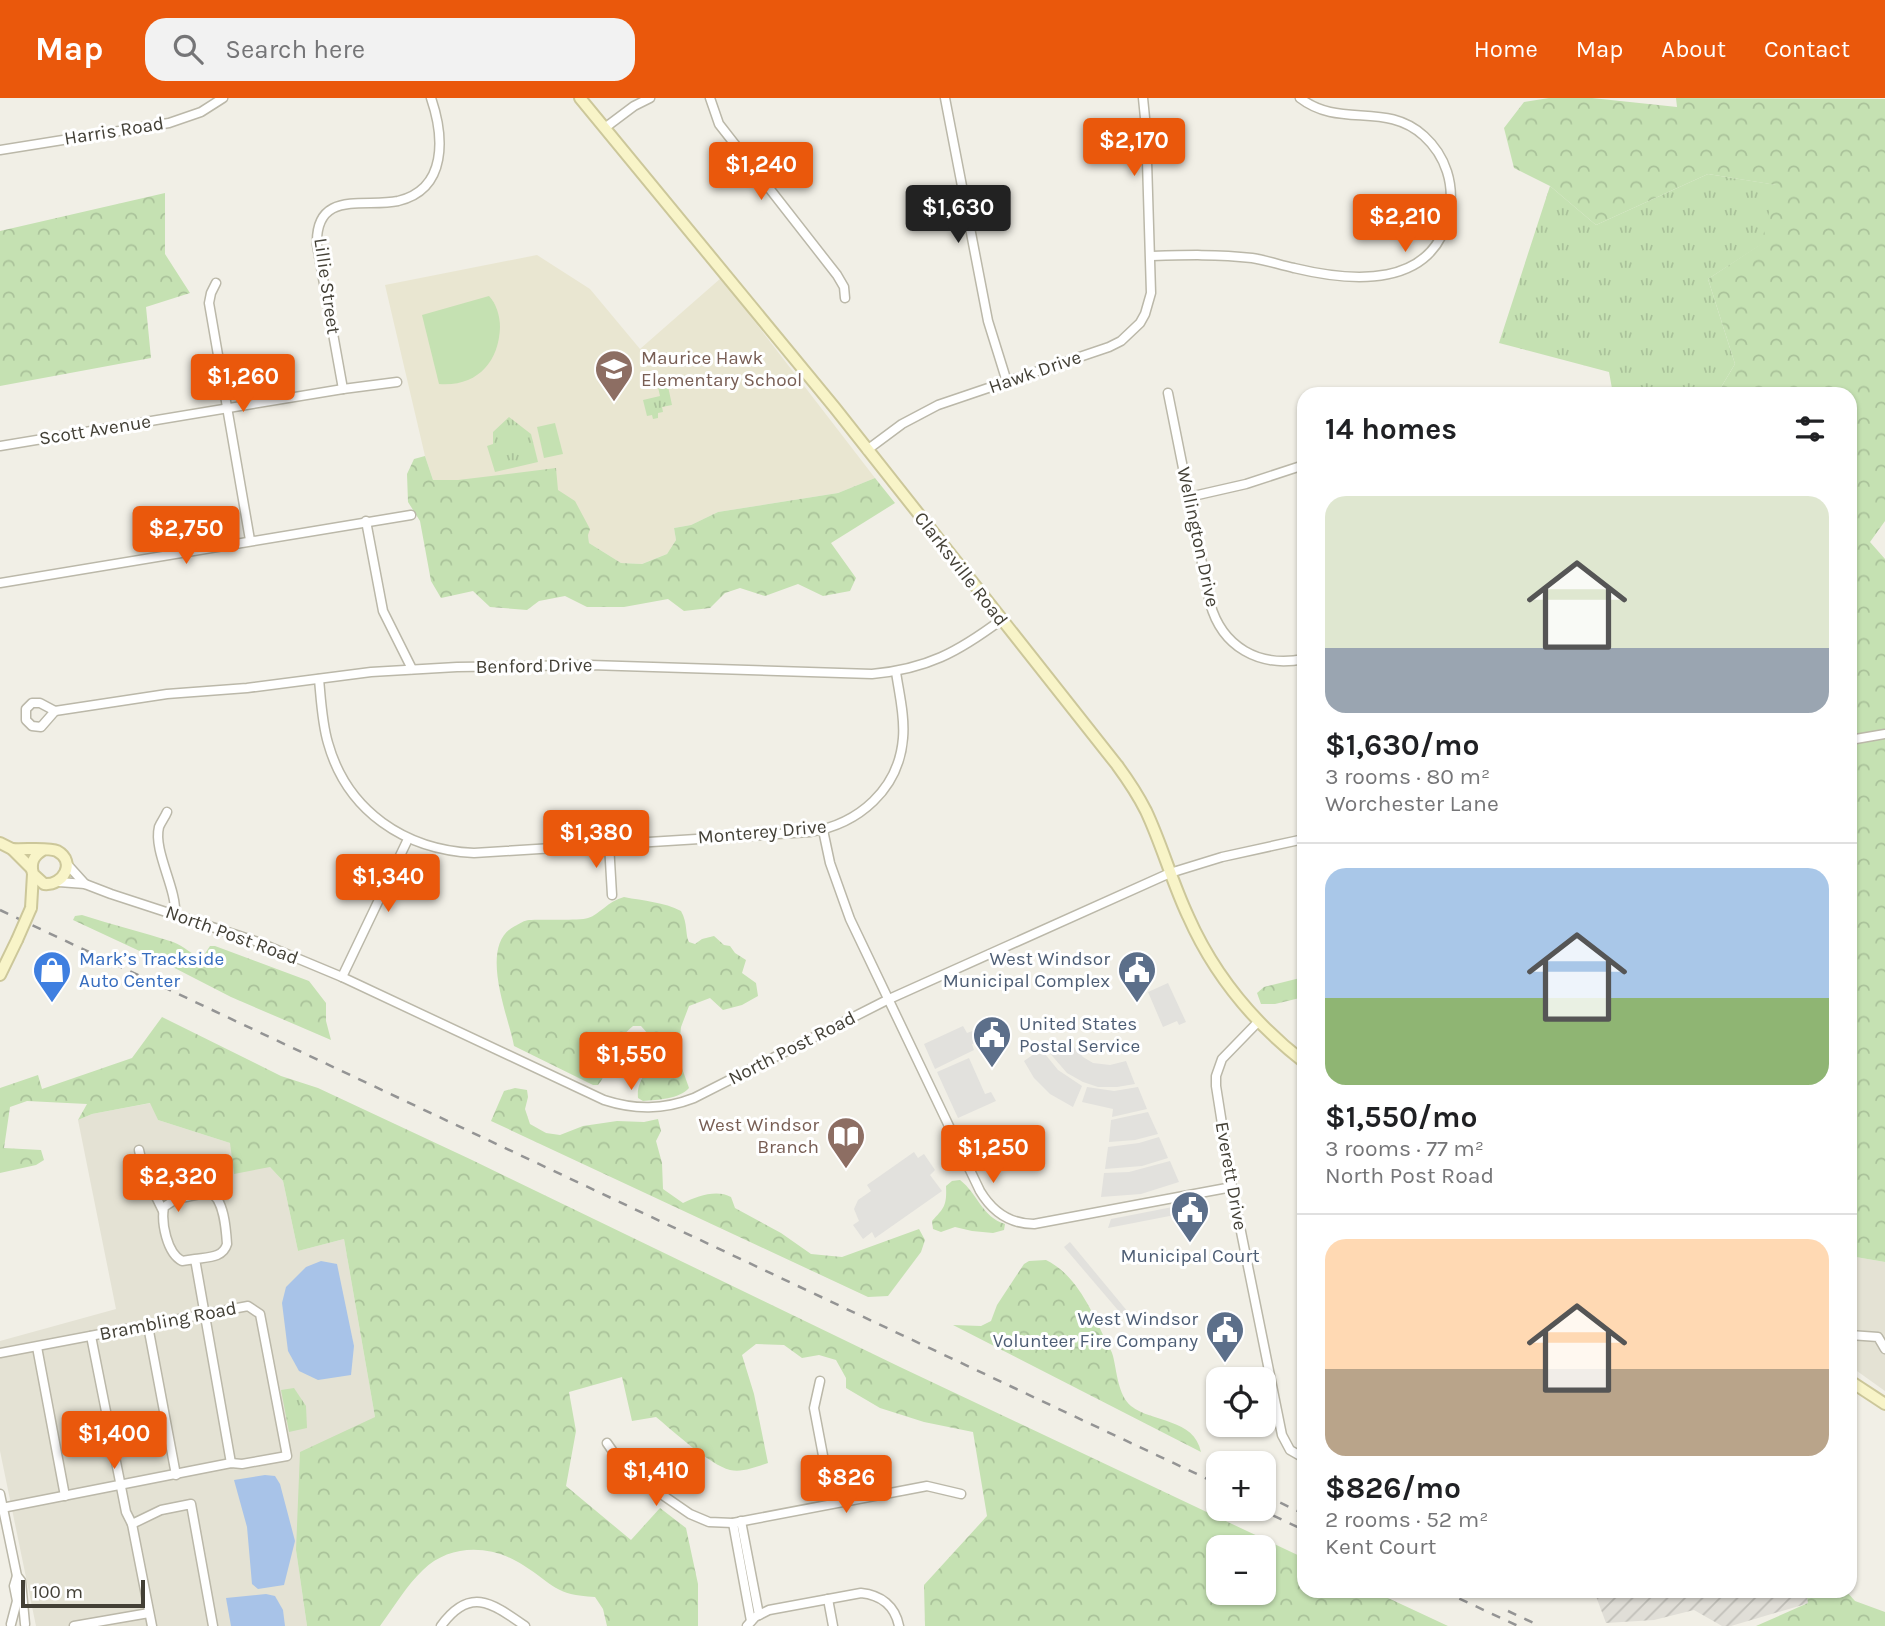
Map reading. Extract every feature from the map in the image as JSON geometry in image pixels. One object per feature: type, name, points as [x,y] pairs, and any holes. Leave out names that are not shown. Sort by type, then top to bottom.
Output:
[{"type":"street","name":"Harris Road","points":[[0,150],[169,123],[201,112],[223,98]]},
{"type":"street","name":"Lillie Street","points":[[343,389],[317,245],[318,230],[326,215],[341,204],[401,200],[426,184],[437,166],[440,145],[431,98]]},
{"type":"street","name":"Clarksville Road","points":[[580,98],[867,450],[1132,786],[1146,812],[1187,914],[1211,961],[1258,1022],[1297,1056]]},
{"type":"street","points":[[606,127],[634,106],[650,98]]},
{"type":"street","points":[[710,98],[719,124],[837,275],[844,287],[845,298]]},
{"type":"street","points":[[945,98],[988,321],[1007,382]]},
{"type":"street","name":"Hawk Drive","points":[[867,450],[920,414],[1109,347],[1131,333],[1145,314],[1151,284],[1143,98]]},
{"type":"street","points":[[1151,256],[1238,256],[1321,273],[1376,277],[1401,272],[1423,259],[1445,228],[1451,191],[1446,167],[1431,142],[1422,133],[1400,120],[1374,115],[1331,114],[1300,98]]},
{"type":"street","points":[[216,284],[209,303],[250,540]]},
{"type":"street","name":"Scott Avenue","points":[[0,446],[397,382]]},
{"type":"street","name":"Wellington Drive","points":[[1168,393],[1210,603],[1218,625],[1234,644],[1254,657],[1277,662],[1297,660]]},
{"type":"street","points":[[1189,497],[1246,484],[1297,467]]},
{"type":"street","points":[[0,583],[411,515]]},
{"type":"street","points":[[366,521],[383,611],[412,669]]},
{"type":"street","name":"Benford Drive","points":[[55,711],[167,694],[247,688],[412,669],[590,665],[873,674],[896,672],[926,664],[956,651],[1001,620]]},
{"type":"street","name":"Monterey Drive","points":[[319,678],[327,741],[339,774],[366,810],[408,839],[441,850],[474,853],[823,830],[849,820],[868,807],[882,792],[901,752],[903,722],[896,672]]},
{"type":"street","points":[[1857,739],[1885,734]]},
{"type":"street","points":[[167,812],[159,828],[159,835],[175,903],[175,914]]},
{"type":"street","points":[[823,830],[840,895],[887,1000],[989,1205],[1004,1217],[1024,1223],[1041,1223],[1232,1188]]},
{"type":"street","points":[[342,977],[408,839]]},
{"type":"street","name":"North Post Road","points":[[55,883],[85,884],[258,942],[342,977],[604,1100],[625,1106],[649,1108],[665,1107],[694,1098],[887,1000],[1170,873],[1297,841]]},
{"type":"street","points":[[0,843],[12,849],[40,882],[55,883]]},
{"type":"street","points":[[609,844],[612,895]]},
{"type":"street","points":[[0,975],[31,908],[65,874],[66,863],[60,853],[49,849],[12,849]]},
{"type":"street","points":[[31,908],[34,858],[43,850]]},
{"type":"street","name":"North Post Road","points":[[66,863],[85,884]]},
{"type":"street","name":"Everett Drive","points":[[1258,1022],[1222,1059],[1216,1076],[1216,1093],[1232,1188],[1282,1436],[1290,1450],[1297,1454]]},
{"type":"street","points":[[139,1150],[144,1172],[163,1211],[173,1255],[182,1261],[219,1255],[226,1247],[227,1239],[219,1201],[215,1195],[206,1192],[176,1199],[167,1203],[163,1211]]},
{"type":"street","points":[[2,1507],[231,1463],[195,1259]]},
{"type":"street","name":"Brambling Road","points":[[0,1353],[248,1306],[260,1314],[287,1456],[242,1464],[231,1463]]},
{"type":"street","points":[[148,1325],[176,1475]]},
{"type":"street","points":[[92,1336],[120,1485],[126,1512],[132,1524],[150,1626]]},
{"type":"street","points":[[1857,1336],[1878,1337],[1885,1349]]},
{"type":"street","points":[[37,1346],[65,1496]]},
{"type":"street","points":[[820,1381],[814,1407],[832,1503]]},
{"type":"street","points":[[1857,1386],[1885,1404]]},
{"type":"street","points":[[607,1443],[624,1468],[693,1516],[709,1522],[737,1522],[929,1485],[961,1494]]},
{"type":"street","points":[[0,1494],[17,1576],[21,1581],[27,1625],[9,1625],[17,1601],[14,1586],[17,1576]]},
{"type":"street","points":[[132,1524],[161,1510],[191,1504],[213,1626]]},
{"type":"street","points":[[737,1522],[759,1615]]},
{"type":"street","points":[[737,1522],[749,1623]]},
{"type":"street","points":[[749,1623],[771,1610],[857,1594],[876,1596],[891,1608],[899,1626]]},
{"type":"street","points":[[828,1600],[833,1626]]},
{"type":"street","points":[[441,1626],[457,1608],[475,1601],[494,1605],[525,1626]]},
{"type":"street","points":[[74,1626],[149,1613]]},
{"type":"shaded area","name":"Maurice Hawk Elementary School","points":[[537,255],[590,289],[640,349],[721,278],[875,478],[838,493],[718,512],[691,525],[674,528],[676,540],[667,554],[642,564],[621,563],[589,543],[588,535],[458,480],[433,480],[385,285]]},
{"type":"shaded area","points":[[1168,983],[1186,1022],[1179,1025],[1177,1021],[1163,1027],[1148,992]]},
{"type":"shaded area","points":[[963,1026],[967,1033],[975,1030],[980,1041],[972,1044],[974,1050],[935,1069],[924,1044]]},
{"type":"shaded area","points":[[1068,1040],[1083,1057],[1093,1063],[1110,1065],[1126,1061],[1135,1084],[1098,1087],[1067,1073],[1048,1051]]},
{"type":"shaded area","points":[[1034,1054],[1045,1054],[1058,1070],[1082,1086],[1073,1107],[1050,1094],[1034,1078],[1024,1061]]},
{"type":"shaded area","points":[[969,1058],[985,1094],[991,1092],[996,1101],[958,1118],[937,1072]]},
{"type":"shaded area","points":[[1087,1087],[1114,1091],[1138,1087],[1147,1109],[1112,1117],[1113,1109],[1082,1102]]},
{"type":"shaded area","points":[[151,1103],[158,1120],[230,1143],[270,1167],[283,1181],[298,1251],[344,1239],[375,1417],[296,1550],[307,1626],[36,1626],[0,1451],[0,1341],[116,1309],[78,1120],[92,1114]]},
{"type":"shaded area","points":[[1148,1112],[1158,1134],[1135,1140],[1109,1142],[1111,1120]]},
{"type":"shaded area","points":[[1159,1137],[1168,1158],[1142,1166],[1105,1169],[1108,1147]]},
{"type":"shaded area","points":[[914,1152],[918,1158],[924,1154],[935,1170],[930,1175],[942,1191],[875,1238],[872,1232],[863,1239],[853,1225],[859,1221],[854,1209],[858,1200],[871,1191],[867,1185]]},
{"type":"shaded area","points":[[1170,1161],[1179,1182],[1141,1194],[1101,1197],[1104,1173],[1129,1172]]},
{"type":"shaded area","points":[[1188,1204],[1185,1213],[1108,1228],[1111,1219]]},
{"type":"shaded area","points":[[1070,1242],[1128,1312],[1123,1316],[1064,1247]]},
{"type":"shaded area","points":[[1857,1257],[1885,1262],[1885,1391],[1857,1371]]},
{"type":"shaded area","points":[[1597,1598],[1808,1598],[1809,1603],[1731,1626],[1722,1626],[1694,1610],[1654,1620],[1606,1623]]},
{"type":"green space","points":[[1549,98],[1592,98],[1677,107],[1676,98],[1885,99],[1885,521],[1870,542],[1885,559],[1885,1262],[1857,1257],[1857,387],[1721,387],[1735,364],[1708,279],[1761,244],[1776,185],[1708,174],[1596,225],[1550,186],[1514,168],[1504,128],[1524,102]]},
{"type":"green space","points":[[1708,174],[1777,185],[1762,244],[1708,279],[1735,364],[1721,387],[1612,387],[1609,372],[1499,343],[1550,186],[1596,225]]},
{"type":"green space","points":[[165,193],[165,254],[190,293],[146,307],[151,358],[0,386],[0,231]]},
{"type":"green space","points":[[489,296],[497,310],[500,327],[499,340],[490,361],[475,377],[452,384],[439,384],[422,315]]},
{"type":"green space","points":[[666,377],[672,405],[662,407],[663,412],[653,419],[652,415],[647,416],[643,400],[660,396],[657,383],[660,382],[659,379]]},
{"type":"green space","points":[[509,417],[531,434],[538,462],[495,472],[487,446],[493,444],[493,432]]},
{"type":"green space","points":[[555,423],[563,454],[544,458],[537,427]]},
{"type":"green space","points":[[425,456],[433,480],[458,480],[556,468],[558,490],[575,501],[590,529],[589,543],[621,563],[642,564],[667,554],[676,540],[674,528],[691,525],[718,512],[838,493],[875,478],[895,503],[831,543],[856,578],[850,591],[823,596],[798,584],[765,596],[740,588],[725,593],[710,608],[684,611],[668,599],[624,607],[587,607],[565,596],[539,601],[527,610],[490,607],[473,591],[441,598],[431,581],[420,521],[408,502],[407,474],[414,459]]},
{"type":"green space","points":[[624,897],[681,911],[689,942],[695,944],[714,936],[746,960],[742,973],[756,983],[758,996],[742,1005],[723,1010],[710,998],[689,1006],[681,1027],[678,1057],[689,1088],[680,1095],[643,1101],[638,1098],[639,1085],[660,1052],[641,1026],[633,1026],[616,1045],[598,1085],[593,1085],[514,1046],[498,982],[498,949],[504,935],[527,920],[588,918]]},
{"type":"green space","points":[[82,915],[173,942],[202,958],[210,946],[215,946],[309,981],[326,1003],[326,1021],[331,1040],[231,997],[73,920],[75,916]]},
{"type":"green space","points":[[1297,979],[1297,999],[1261,1004],[1257,993],[1264,987]]},
{"type":"green space","points":[[162,1017],[281,1076],[318,1088],[472,1160],[1206,1512],[1206,1521],[1226,1521],[1255,1535],[1206,1535],[1206,1605],[1276,1605],[1276,1545],[1297,1555],[1297,1598],[1388,1598],[1448,1626],[925,1626],[924,1585],[987,1516],[973,1432],[924,1422],[880,1408],[846,1388],[846,1378],[836,1360],[819,1355],[802,1358],[784,1345],[756,1344],[742,1355],[754,1394],[768,1463],[749,1469],[735,1471],[712,1462],[656,1417],[632,1421],[622,1377],[569,1392],[576,1431],[566,1486],[631,1540],[660,1508],[686,1528],[698,1584],[698,1626],[607,1626],[603,1609],[595,1597],[563,1591],[511,1558],[472,1550],[446,1555],[423,1570],[380,1626],[307,1626],[296,1550],[300,1452],[375,1417],[344,1239],[298,1251],[283,1181],[270,1167],[234,1174],[230,1143],[158,1120],[150,1103],[92,1114],[78,1120],[87,1104],[27,1101],[10,1107],[4,1148],[41,1150],[44,1160],[36,1165],[0,1173],[0,1088],[38,1075],[42,1089],[132,1058]]},
{"type":"green space","points":[[515,1088],[527,1090],[525,1109],[530,1124],[546,1133],[560,1135],[583,1126],[658,1119],[661,1131],[656,1141],[662,1163],[663,1189],[683,1203],[707,1194],[731,1197],[735,1208],[781,1233],[811,1254],[842,1257],[919,1229],[925,1240],[921,1252],[888,1296],[868,1297],[491,1121],[504,1091]]},
{"type":"green space","points":[[960,1180],[985,1211],[1005,1224],[1004,1230],[993,1233],[955,1227],[941,1232],[933,1229],[932,1221],[945,1202],[946,1186],[952,1181]]},
{"type":"green space","points":[[1046,1260],[1066,1275],[1089,1307],[1112,1352],[1121,1390],[1131,1406],[1182,1427],[1197,1441],[1201,1452],[953,1325],[981,1326],[991,1321],[997,1305],[1024,1264]]},
{"type":"green space","points":[[294,1388],[306,1406],[307,1428],[289,1432],[281,1390]]},
{"type":"green space","points":[[1807,1598],[1852,1598],[1885,1612],[1885,1626],[1756,1626],[1808,1603]]},
{"type":"water","points":[[321,1261],[337,1264],[354,1346],[351,1375],[318,1380],[299,1371],[288,1351],[282,1303],[286,1287],[306,1267]]},
{"type":"water","points":[[275,1476],[280,1484],[295,1541],[284,1585],[258,1589],[252,1584],[247,1527],[234,1480]]},
{"type":"water","points":[[266,1594],[275,1596],[283,1610],[285,1626],[231,1626],[226,1598]]},
{"type":"railway","points":[[0,910],[1206,1478]]},
{"type":"railway","points":[[1276,1501],[1297,1511]]},
{"type":"railway","points":[[1276,1517],[1297,1527]]},
{"type":"railway","points":[[1458,1598],[1518,1626]]},
{"type":"railway","points":[[1508,1611],[1540,1626]]},
{"type":"place","name":"Maurice Hawk Elementary School","points":[[614,403]]},
{"type":"place","name":"Mark’s Trackside Auto Center","points":[[52,1004]]},
{"type":"place","name":"West Windsor Municipal Complex","points":[[1137,1004]]},
{"type":"place","name":"United States Postal Service","points":[[992,1069]]},
{"type":"place","name":"West Windsor Branch","points":[[846,1170]]},
{"type":"place","name":"Municipal Court","points":[[1190,1244]]},
{"type":"place","name":"West Windsor Volunteer Fire Company","points":[[1225,1364]]}]
